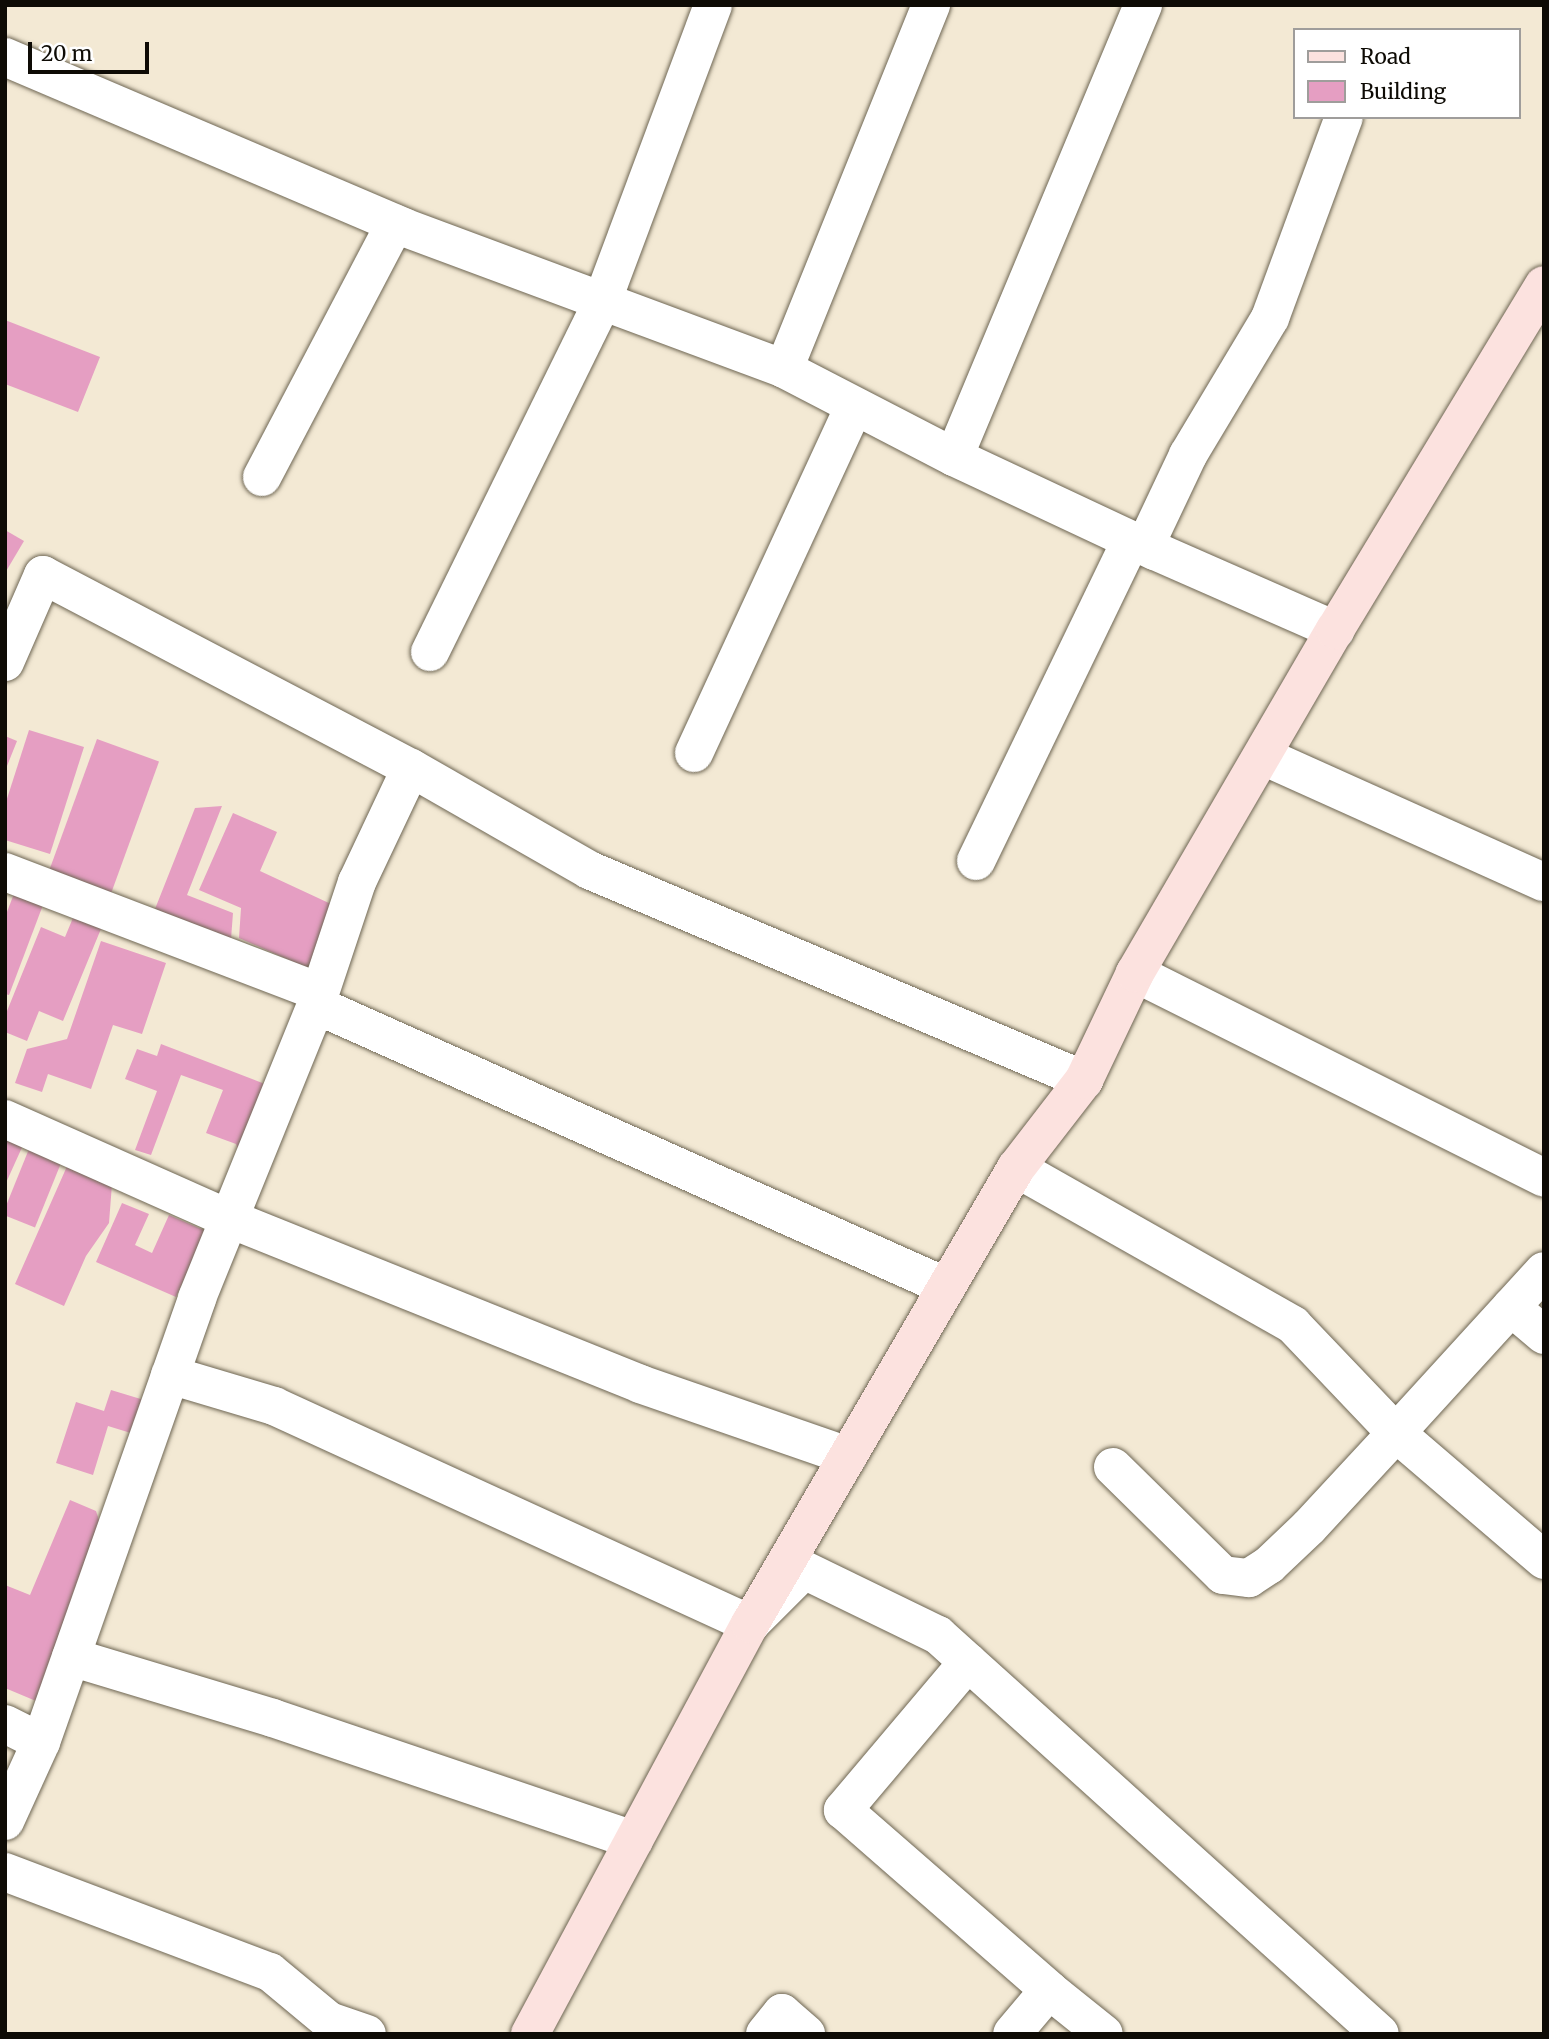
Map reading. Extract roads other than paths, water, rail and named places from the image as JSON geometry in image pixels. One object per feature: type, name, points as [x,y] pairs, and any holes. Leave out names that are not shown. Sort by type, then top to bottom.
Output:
[{"type":"street","points":[[430,652],[602,302],[713,5]]},
{"type":"street","points":[[784,369],[931,5]]},
{"type":"street","points":[[954,457],[1143,5]]},
{"type":"street","points":[[5,57],[395,224],[784,369],[954,457],[1335,631]]},
{"type":"street","points":[[976,861],[1138,543],[1270,318],[1343,119]]},
{"type":"street","points":[[262,477],[395,224]]},
{"type":"street","points":[[530,2034],[750,1624],[1016,1168],[1084,1080],[1135,973],[1335,631],[1544,285]]},
{"type":"street","points":[[694,753],[854,406]]},
{"type":"street","points":[[5,663],[43,575],[411,768],[589,870],[1084,1080]]},
{"type":"street","points":[[1263,756],[1544,882]]},
{"type":"street","points":[[5,1821],[41,1742],[170,1375],[318,999],[357,882],[411,768]]},
{"type":"street","points":[[5,872],[318,999],[947,1287]]},
{"type":"street","points":[[1135,973],[1544,1178]]},
{"type":"street","points":[[5,1119],[230,1219],[640,1384],[848,1456]]},
{"type":"street","points":[[1016,1168],[1293,1325],[1396,1433],[1544,1560]]},
{"type":"street","points":[[1112,1466],[1223,1575],[1249,1578],[1269,1565],[1309,1527],[1544,1271]]},
{"type":"street","points":[[1511,1307],[1544,1335]]},
{"type":"street","points":[[170,1375],[274,1406],[750,1624]]},
{"type":"street","points":[[750,1624],[804,1570],[938,1635],[1380,2034]]},
{"type":"street","points":[[71,1657],[273,1718],[634,1840]]},
{"type":"street","points":[[968,1662],[843,1810],[1049,1990],[1104,2034]]},
{"type":"street","points":[[5,1724],[41,1742]]},
{"type":"street","points":[[5,1872],[270,1972],[313,2027],[367,2034]]},
{"type":"street","points":[[1012,2034],[1049,1990]]},
{"type":"street","points":[[765,2034],[782,2013],[806,2034]]}]
